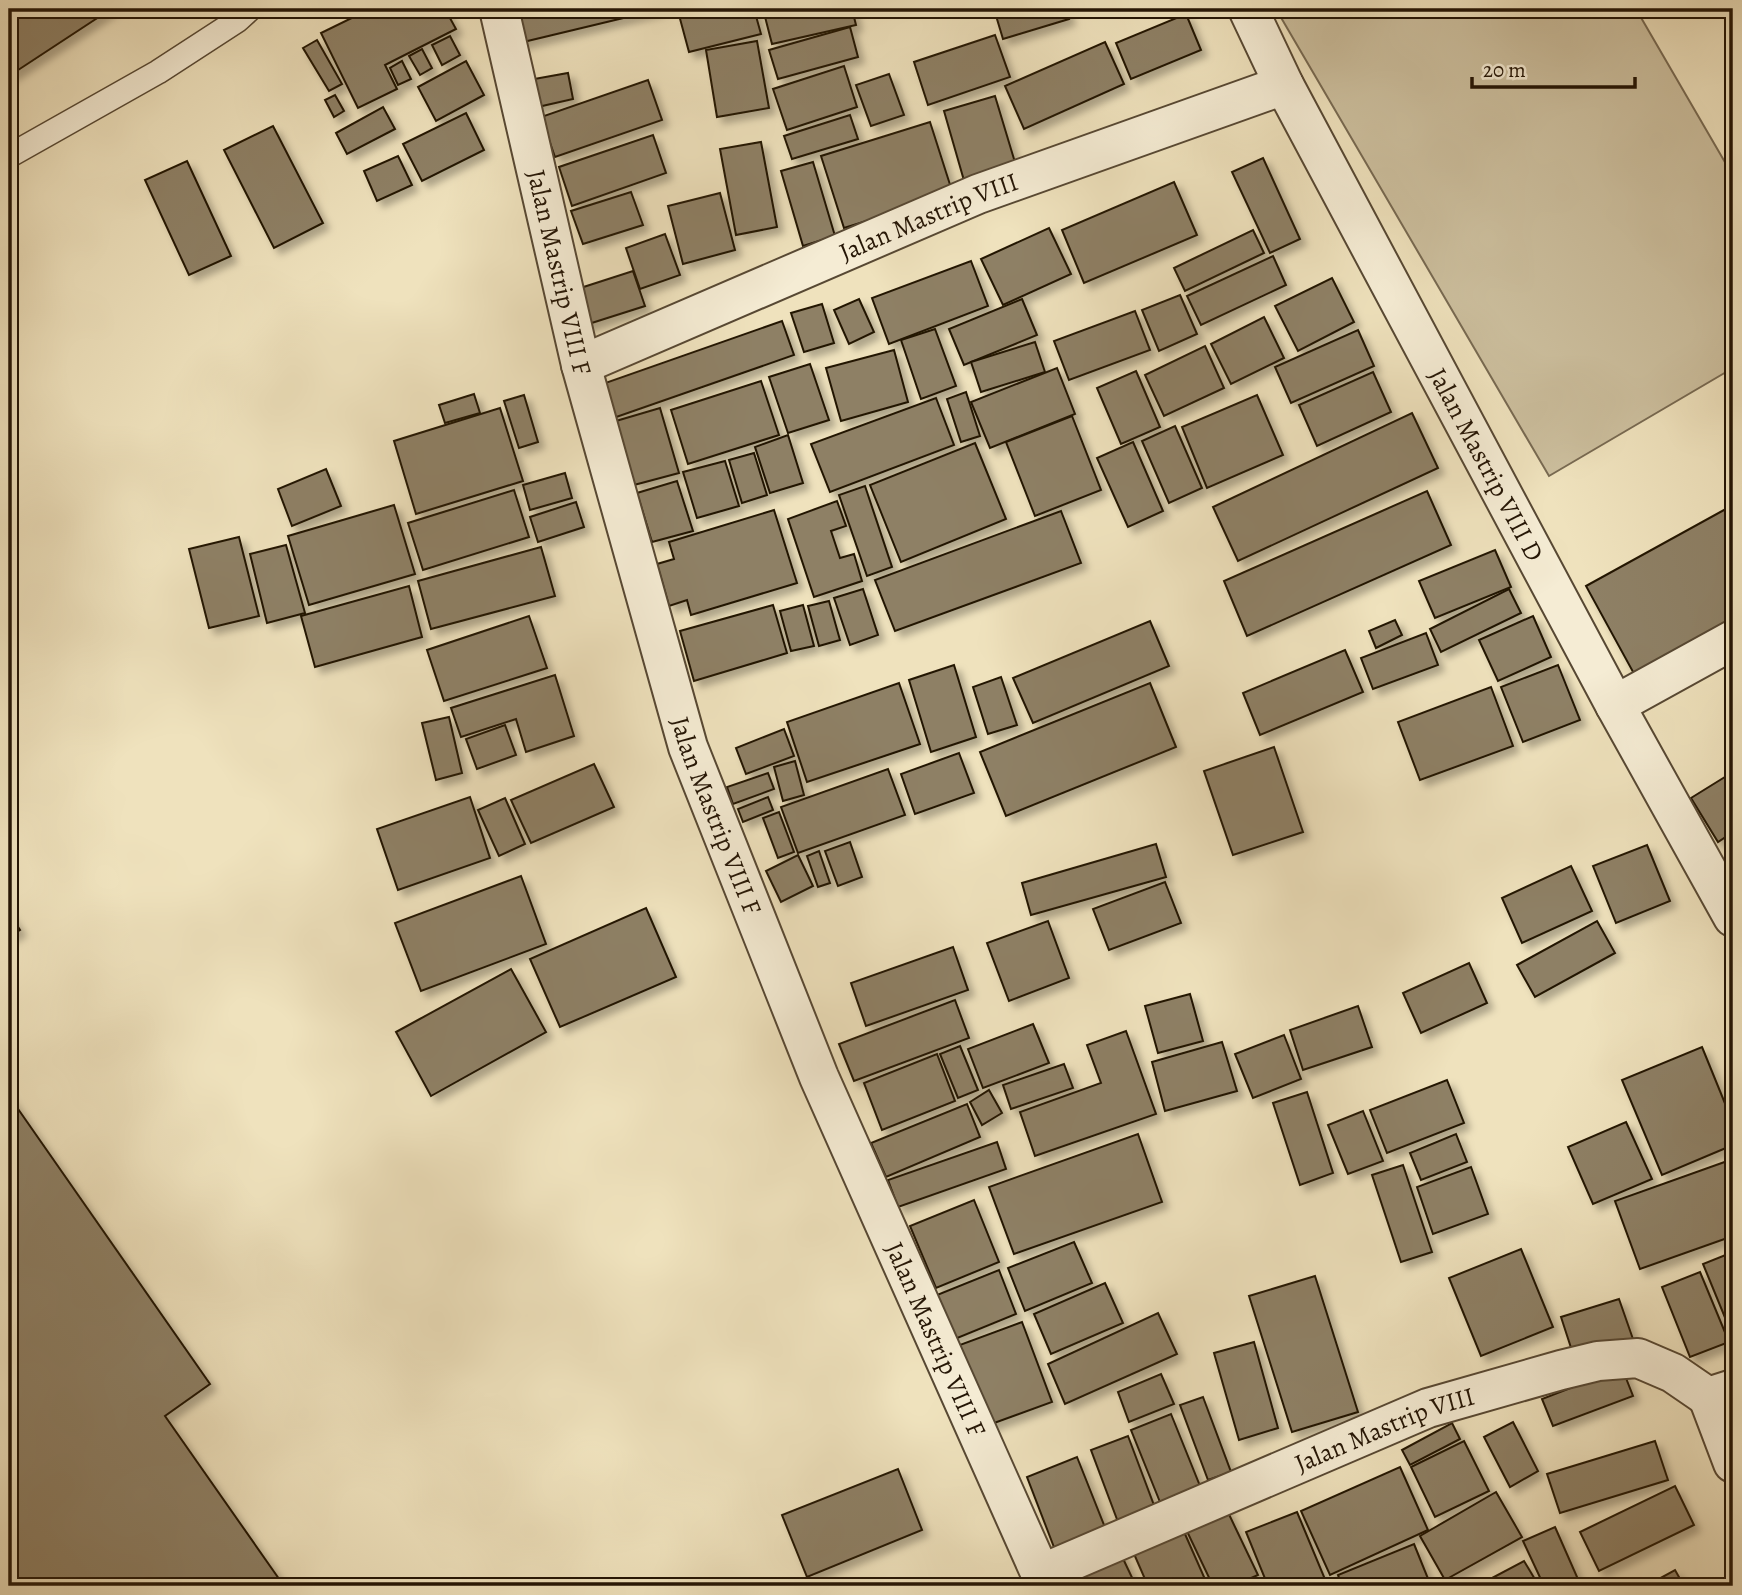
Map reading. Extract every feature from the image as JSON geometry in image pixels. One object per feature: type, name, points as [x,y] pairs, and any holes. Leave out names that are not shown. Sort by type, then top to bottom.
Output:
[{"type":"street","name":"Jalan Mastrip VIII F","points":[[499,9],[581,365],[688,747],[819,1077],[1043,1580]]},
{"type":"street","name":"Jalan Mastrip VIII D","points":[[1248,9],[1284,85],[1615,705],[1733,917]]},
{"type":"street","name":"Jalan Mastrip VIII","points":[[581,365],[978,194],[1284,85]]},
{"type":"street","points":[[1615,705],[1733,640]]},
{"type":"street","name":"Jalan Mastrip VIII","points":[[1043,1580],[1428,1408],[1561,1370],[1598,1361],[1638,1358],[1721,1393]]},
{"type":"street","points":[[1721,1393],[1733,1463]]},
{"type":"lane","points":[[9,156],[159,72],[239,20],[250,9]]},
{"type":"shaded area","points":[[1276,9],[1636,9],[1733,176],[1733,368],[1549,476]]},
{"type":"building","points":[[9,9],[111,9],[9,76]]},
{"type":"building","points":[[370,9],[445,9],[456,29],[385,65],[397,89],[358,108],[321,33]]},
{"type":"building","points":[[506,9],[661,9],[515,44]]},
{"type":"building","points":[[702,9],[754,9],[761,34],[689,52],[679,15]]},
{"type":"building","points":[[763,9],[852,9],[856,25],[772,44]]},
{"type":"building","points":[[994,9],[1066,9],[1069,19],[1003,39]]},
{"type":"building","points":[[1186,14],[1201,50],[1131,79],[1116,43]]},
{"type":"building","points":[[850,27],[858,57],[778,79],[769,50]]},
{"type":"building","points":[[995,35],[1010,77],[928,105],[914,62]]},
{"type":"building","points":[[450,36],[460,55],[442,65],[432,45]]},
{"type":"building","points":[[317,40],[342,84],[329,91],[303,48]]},
{"type":"building","points":[[757,41],[769,108],[717,117],[706,50]]},
{"type":"building","points":[[1105,42],[1124,84],[1024,129],[1005,86]]},
{"type":"building","points":[[422,49],[432,68],[420,75],[409,56]]},
{"type":"building","points":[[402,61],[411,79],[398,85],[390,68]]},
{"type":"building","points":[[466,61],[484,95],[436,121],[418,87]]},
{"type":"building","points":[[844,66],[857,107],[787,130],[773,89]]},
{"type":"building","points":[[568,73],[573,99],[529,109],[523,81]]},
{"type":"building","points":[[889,74],[904,115],[871,126],[856,85]]},
{"type":"building","points":[[648,80],[662,120],[555,157],[541,117]]},
{"type":"building","points":[[335,95],[344,111],[334,117],[325,100]]},
{"type":"building","points":[[995,96],[1017,169],[965,184],[944,111]]},
{"type":"building","points":[[383,107],[395,129],[347,154],[336,133]]},
{"type":"building","points":[[466,113],[484,150],[422,181],[403,144]]},
{"type":"building","points":[[850,115],[858,139],[792,159],[784,136]]},
{"type":"building","points":[[930,122],[953,194],[844,228],[821,156]]},
{"type":"building","points":[[273,126],[323,223],[274,248],[224,150]]},
{"type":"building","points":[[653,135],[666,173],[572,206],[559,167]]},
{"type":"building","points":[[761,142],[777,227],[736,235],[720,149]]},
{"type":"building","points":[[398,156],[412,185],[377,201],[364,171]]},
{"type":"building","points":[[1263,158],[1300,239],[1270,253],[1232,172]]},
{"type":"building","points":[[187,161],[231,256],[189,275],[145,180]]},
{"type":"building","points":[[813,162],[835,236],[803,246],[781,171]]},
{"type":"building","points":[[1174,182],[1197,235],[1084,283],[1062,230]]},
{"type":"building","points":[[631,192],[643,225],[583,244],[571,211]]},
{"type":"building","points":[[720,193],[735,250],[683,264],[668,206]]},
{"type":"building","points":[[1049,228],[1071,274],[1003,305],[981,259]]},
{"type":"building","points":[[1253,230],[1264,253],[1185,291],[1174,268]]},
{"type":"building","points":[[665,234],[680,275],[640,289],[626,248]]},
{"type":"building","points":[[1273,256],[1286,285],[1201,325],[1187,296]]},
{"type":"building","points":[[971,261],[988,306],[889,344],[872,298]]},
{"type":"building","points":[[633,271],[645,306],[576,328],[565,293]]},
{"type":"building","points":[[1332,278],[1354,322],[1298,351],[1275,306]]},
{"type":"building","points":[[1180,295],[1197,334],[1159,351],[1142,310]]},
{"type":"building","points":[[859,299],[874,332],[849,344],[834,310]]},
{"type":"building","points":[[1022,299],[1037,335],[964,365],[949,329]]},
{"type":"building","points":[[822,304],[834,343],[804,352],[791,313]]},
{"type":"building","points":[[1135,311],[1150,350],[1069,380],[1054,341]]},
{"type":"building","points":[[1264,317],[1284,358],[1231,384],[1211,344]]},
{"type":"building","points":[[782,321],[794,355],[602,422],[591,388]]},
{"type":"building","points":[[935,329],[956,386],[921,399],[901,340]]},
{"type":"building","points":[[1358,330],[1374,366],[1291,403],[1275,367]]},
{"type":"building","points":[[1035,342],[1045,372],[981,392],[971,362]]},
{"type":"building","points":[[1205,346],[1224,388],[1164,416],[1145,375]]},
{"type":"building","points":[[894,350],[908,402],[841,421],[826,368]]},
{"type":"building","points":[[810,364],[829,420],[788,433],[769,377]]},
{"type":"building","points":[[1057,368],[1075,414],[990,448],[971,402]]},
{"type":"building","points":[[1136,371],[1160,427],[1121,444],[1097,388]]},
{"type":"building","points":[[1373,372],[1391,412],[1317,446],[1299,405]]},
{"type":"building","points":[[761,381],[779,435],[688,464],[671,410]]},
{"type":"building","points":[[966,392],[980,436],[961,442],[947,399]]},
{"type":"building","points":[[474,394],[480,413],[445,423],[439,405]]},
{"type":"building","points":[[524,395],[538,442],[519,448],[504,401]]},
{"type":"building","points":[[1257,395],[1283,455],[1207,488],[1182,427]]},
{"type":"building","points":[[936,398],[954,445],[830,492],[811,444]]},
{"type":"building","points":[[500,408],[523,481],[416,514],[394,441]]},
{"type":"building","points":[[660,408],[679,473],[634,485],[616,421]]},
{"type":"building","points":[[1412,413],[1438,468],[1238,561],[1213,507]]},
{"type":"building","points":[[1072,416],[1101,490],[1035,516],[1006,442]]},
{"type":"building","points":[[1175,426],[1202,488],[1169,503],[1142,441]]},
{"type":"building","points":[[788,435],[803,483],[770,493],[755,447]]},
{"type":"building","points":[[1133,442],[1163,511],[1128,527],[1097,458]]},
{"type":"building","points":[[975,443],[1006,519],[901,562],[870,485]]},
{"type":"building","points":[[754,453],[767,495],[742,503],[729,460]]},
{"type":"building","points":[[725,461],[739,506],[697,518],[683,472]]},
{"type":"building","points":[[326,469],[341,506],[292,526],[278,489]]},
{"type":"building","points":[[565,473],[572,498],[530,510],[523,485]]},
{"type":"building","points":[[677,481],[693,531],[652,542],[637,493]]},
{"type":"building","points":[[865,486],[892,567],[867,576],[839,495]]},
{"type":"building","points":[[514,490],[529,537],[423,570],[408,523]]},
{"type":"building","points":[[1427,491],[1451,545],[1247,636],[1224,581]]},
{"type":"building","points":[[837,501],[846,526],[831,531],[840,558],[854,554],[862,581],[814,597],[788,519]]},
{"type":"building","points":[[576,502],[584,527],[538,542],[530,517]]},
{"type":"building","points":[[394,505],[415,574],[309,605],[288,536]]},
{"type":"building","points":[[1733,505],[1733,628],[1638,681],[1586,586]]},
{"type":"building","points":[[774,510],[797,583],[691,615],[687,600],[669,606],[657,564],[674,559],[669,542]]},
{"type":"building","points":[[1061,511],[1081,563],[895,631],[875,580]]},
{"type":"building","points":[[239,537],[259,616],[209,628],[189,549]]},
{"type":"building","points":[[286,545],[305,613],[267,623],[250,554]]},
{"type":"building","points":[[541,547],[555,596],[431,629],[418,581]]},
{"type":"building","points":[[1495,550],[1511,587],[1435,618],[1419,581]]},
{"type":"building","points":[[409,586],[422,637],[315,667],[301,616]]},
{"type":"building","points":[[863,589],[878,635],[850,645],[834,598]]},
{"type":"building","points":[[1509,589],[1521,613],[1441,652],[1430,629]]},
{"type":"building","points":[[829,601],[840,640],[819,646],[808,606]]},
{"type":"building","points":[[773,605],[787,653],[694,681],[680,631]]},
{"type":"building","points":[[803,605],[814,646],[791,651],[780,611]]},
{"type":"building","points":[[529,616],[547,668],[444,701],[427,650]]},
{"type":"building","points":[[1533,616],[1551,657],[1498,681],[1479,640]]},
{"type":"building","points":[[1395,620],[1402,635],[1376,648],[1369,631]]},
{"type":"building","points":[[1150,621],[1169,666],[1033,723],[1013,678]]},
{"type":"building","points":[[1426,633],[1438,665],[1373,689],[1361,658]]},
{"type":"building","points":[[1345,650],[1363,692],[1260,735],[1243,693]]},
{"type":"building","points":[[954,665],[976,737],[931,752],[909,680]]},
{"type":"building","points":[[1558,665],[1580,720],[1523,742],[1501,687]]},
{"type":"building","points":[[555,675],[574,736],[526,752],[516,719],[461,737],[451,708]]},
{"type":"building","points":[[1001,677],[1017,725],[988,734],[973,687]]},
{"type":"building","points":[[899,683],[920,744],[807,782],[787,722]]},
{"type":"building","points":[[1150,683],[1176,747],[1006,816],[980,752]]},
{"type":"building","points":[[1491,687],[1513,746],[1420,780],[1398,722]]},
{"type":"building","points":[[449,717],[462,773],[436,780],[422,723]]},
{"type":"building","points":[[505,725],[516,755],[477,769],[466,739]]},
{"type":"building","points":[[784,729],[794,756],[746,774],[736,748]]},
{"type":"building","points":[[1274,747],[1303,832],[1233,855],[1204,771]]},
{"type":"building","points":[[959,753],[974,793],[915,814],[901,774]]},
{"type":"building","points":[[795,761],[804,795],[783,801],[774,767]]},
{"type":"building","points":[[594,764],[614,807],[531,843],[511,800]]},
{"type":"building","points":[[888,769],[905,815],[798,853],[781,807]]},
{"type":"building","points":[[1733,772],[1733,832],[1718,842],[1691,798]]},
{"type":"building","points":[[768,773],[774,789],[733,804],[727,787]]},
{"type":"building","points":[[470,797],[490,858],[398,890],[377,829]]},
{"type":"building","points":[[768,797],[773,810],[743,822],[738,809]]},
{"type":"building","points":[[505,798],[525,844],[499,856],[478,810]]},
{"type":"building","points":[[779,812],[794,852],[778,858],[763,818]]},
{"type":"building","points":[[850,842],[862,877],[838,886],[825,851]]},
{"type":"building","points":[[1156,844],[1166,877],[1031,915],[1022,883]]},
{"type":"building","points":[[1647,845],[1670,901],[1616,923],[1593,866]]},
{"type":"building","points":[[819,851],[830,883],[818,887],[807,856]]},
{"type":"building","points":[[798,855],[813,886],[781,902],[766,871]]},
{"type":"building","points":[[1571,866],[1592,911],[1522,943],[1502,898]]},
{"type":"building","points":[[521,876],[546,944],[421,991],[395,923]]},
{"type":"building","points":[[1165,882],[1181,923],[1109,950],[1093,909]]},
{"type":"building","points":[[646,908],[676,977],[560,1027],[530,959]]},
{"type":"building","points":[[9,913],[20,930],[9,937]]},
{"type":"building","points":[[1048,921],[1069,978],[1009,1001],[987,943]]},
{"type":"building","points":[[1597,921],[1615,953],[1535,997],[1517,965]]},
{"type":"building","points":[[953,947],[968,990],[866,1026],[851,983]]},
{"type":"building","points":[[1469,963],[1487,1003],[1421,1033],[1403,993]]},
{"type":"building","points":[[511,969],[546,1032],[431,1096],[396,1032]]},
{"type":"building","points":[[1190,994],[1203,1041],[1158,1053],[1145,1006]]},
{"type":"building","points":[[955,1000],[969,1038],[854,1081],[839,1044]]},
{"type":"building","points":[[1358,1006],[1372,1047],[1303,1070],[1290,1030]]},
{"type":"building","points":[[1033,1024],[1049,1063],[983,1088],[968,1049]]},
{"type":"building","points":[[1126,1031],[1156,1114],[1035,1156],[1020,1112],[1101,1083],[1087,1045]]},
{"type":"building","points":[[1284,1035],[1301,1079],[1253,1098],[1235,1054]]},
{"type":"building","points":[[1222,1042],[1237,1091],[1165,1111],[1152,1062]]},
{"type":"building","points":[[960,1046],[978,1090],[958,1098],[940,1054]]},
{"type":"building","points":[[1702,1047],[1733,1123],[1733,1145],[1662,1175],[1622,1080]]},
{"type":"building","points":[[937,1054],[955,1101],[882,1130],[864,1083]]},
{"type":"building","points":[[1064,1064],[1073,1088],[1011,1109],[1003,1085]]},
{"type":"building","points":[[1447,1080],[1464,1123],[1387,1153],[1370,1110]]},
{"type":"building","points":[[989,1090],[1002,1113],[982,1125],[970,1102]]},
{"type":"building","points":[[1307,1092],[1333,1173],[1300,1185],[1273,1103]]},
{"type":"building","points":[[9,1096],[210,1384],[165,1416],[284,1586],[9,1586]]},
{"type":"building","points":[[967,1104],[980,1137],[886,1177],[871,1143]]},
{"type":"building","points":[[1363,1111],[1383,1161],[1348,1174],[1328,1125]]},
{"type":"building","points":[[1626,1122],[1652,1179],[1593,1204],[1568,1147]]},
{"type":"building","points":[[1138,1134],[1162,1202],[1014,1254],[989,1187]]},
{"type":"building","points":[[1456,1134],[1467,1162],[1421,1180],[1410,1153]]},
{"type":"building","points":[[997,1142],[1006,1169],[898,1207],[888,1180]]},
{"type":"building","points":[[1733,1159],[1733,1236],[1640,1269],[1615,1201]]},
{"type":"building","points":[[1403,1165],[1432,1252],[1401,1262],[1372,1175]]},
{"type":"building","points":[[1471,1167],[1488,1214],[1433,1234],[1417,1187]]},
{"type":"building","points":[[974,1200],[999,1262],[936,1288],[910,1226]]},
{"type":"building","points":[[1074,1242],[1092,1283],[1025,1311],[1008,1268]]},
{"type":"building","points":[[1521,1249],[1553,1327],[1481,1356],[1449,1278]]},
{"type":"building","points":[[1733,1252],[1733,1337],[1703,1264]]},
{"type":"building","points":[[999,1270],[1016,1314],[950,1341],[932,1297]]},
{"type":"building","points":[[1700,1272],[1729,1342],[1690,1357],[1662,1287]]},
{"type":"building","points":[[1315,1276],[1358,1412],[1292,1432],[1249,1296]]},
{"type":"building","points":[[1105,1283],[1123,1323],[1051,1354],[1034,1314]]},
{"type":"building","points":[[1619,1299],[1634,1342],[1575,1360],[1561,1317]]},
{"type":"building","points":[[1158,1313],[1177,1354],[1065,1404],[1048,1364]]},
{"type":"building","points":[[1022,1322],[1052,1402],[986,1426],[957,1346]]},
{"type":"building","points":[[1254,1342],[1278,1428],[1239,1440],[1214,1353]]},
{"type":"building","points":[[1622,1368],[1633,1396],[1553,1426],[1542,1399]]},
{"type":"building","points":[[1161,1374],[1174,1404],[1129,1422],[1118,1392]]},
{"type":"building","points":[[1203,1397],[1231,1472],[1208,1480],[1180,1405]]},
{"type":"building","points":[[1171,1414],[1202,1491],[1162,1507],[1131,1430]]},
{"type":"building","points":[[1513,1422],[1538,1471],[1510,1487],[1484,1437]]},
{"type":"building","points":[[1452,1423],[1460,1439],[1410,1465],[1402,1450]]},
{"type":"building","points":[[1128,1436],[1155,1508],[1118,1522],[1091,1450]]},
{"type":"building","points":[[1464,1441],[1489,1491],[1435,1517],[1411,1467]]},
{"type":"building","points":[[1655,1441],[1668,1480],[1560,1513],[1547,1474]]},
{"type":"building","points":[[1077,1457],[1108,1535],[1057,1555],[1027,1477]]},
{"type":"building","points":[[1400,1467],[1428,1530],[1330,1575],[1301,1511]]},
{"type":"building","points":[[898,1469],[922,1530],[807,1577],[782,1515]]},
{"type":"building","points":[[1675,1486],[1694,1525],[1599,1571],[1580,1532]]},
{"type":"building","points":[[1496,1492],[1522,1537],[1445,1580],[1420,1536]]},
{"type":"building","points":[[1225,1506],[1258,1575],[1233,1586],[1213,1586],[1184,1525]]},
{"type":"building","points":[[1297,1512],[1327,1584],[1268,1586],[1246,1532]]},
{"type":"building","points":[[1181,1525],[1208,1586],[1148,1586],[1131,1547]]},
{"type":"building","points":[[1555,1527],[1581,1586],[1544,1586],[1523,1541]]},
{"type":"building","points":[[1414,1544],[1431,1586],[1342,1586],[1338,1575]]},
{"type":"building","points":[[1118,1548],[1136,1586],[1076,1586],[1069,1572]]},
{"type":"building","points":[[1524,1561],[1539,1586],[1477,1586]]},
{"type":"building","points":[[1675,1570],[1684,1586],[1646,1586]]}]
